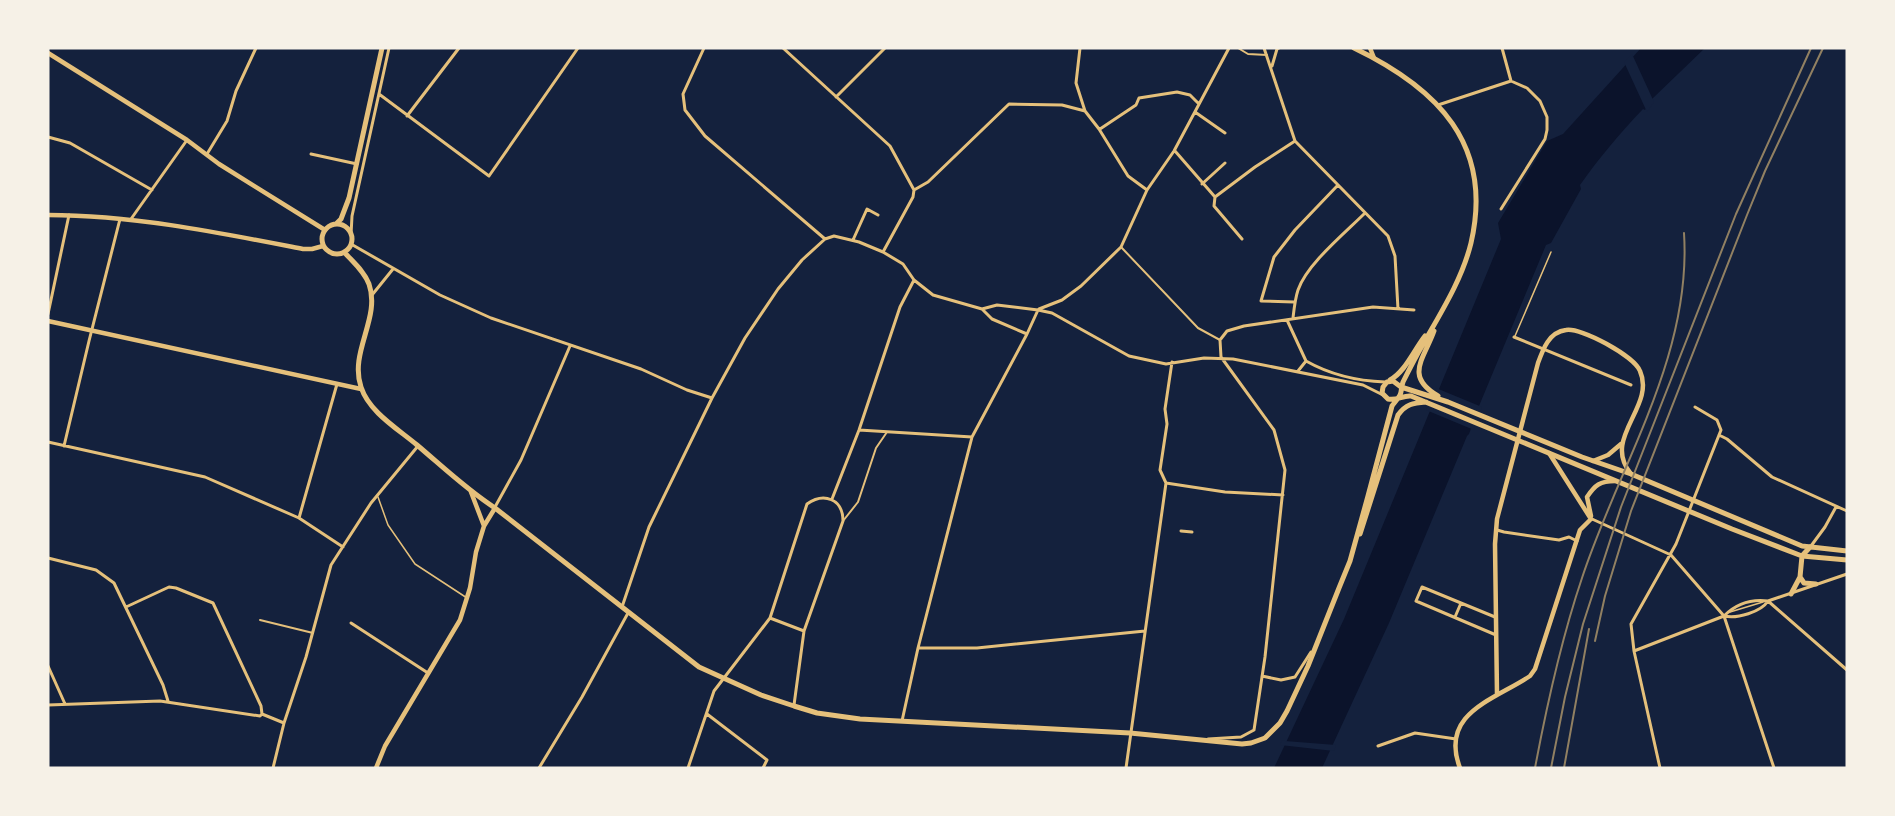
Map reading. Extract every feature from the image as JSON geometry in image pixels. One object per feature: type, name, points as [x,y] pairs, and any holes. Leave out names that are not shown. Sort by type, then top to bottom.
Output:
[{"type":"main road","points":[[336,224],[345,227],[351,235],[351,244],[340,254],[330,252],[323,246],[322,236],[325,230],[336,224],[344,213],[382,48]]},
{"type":"main road","points":[[1350,561],[1389,414],[1461,273],[1471,245],[1475,197],[1468,155],[1458,130],[1449,118],[1406,76],[1354,48]]},
{"type":"main road","points":[[1370,48],[1374,58]]},
{"type":"main road","points":[[48,53],[325,230]]},
{"type":"main road","points":[[48,215],[130,220],[251,238],[303,249],[323,246]]},
{"type":"main road","points":[[344,252],[364,274],[372,296],[359,358],[358,376],[361,390],[379,414],[471,492],[496,506],[621,608],[699,667],[762,695],[828,715],[860,719],[1130,733],[1228,743],[1251,743],[1265,738],[1280,723],[1308,666],[1363,527],[1398,415],[1402,408],[1430,397]]},
{"type":"main road","points":[[1438,318],[1396,377],[1383,387],[1384,396],[1391,400],[1405,395],[1430,397],[1512,438],[1732,529],[1802,556],[1847,560]]},
{"type":"main road","points":[[1430,397],[1420,382],[1418,372],[1438,318]]},
{"type":"main road","points":[[48,321],[361,390]]},
{"type":"main road","points":[[1497,695],[1495,544],[1497,519],[1543,348],[1547,341],[1557,333],[1566,329],[1576,331],[1618,350],[1635,362],[1642,377],[1642,394],[1621,444],[1622,467]]},
{"type":"main road","points":[[1388,381],[1397,382],[1401,387],[1448,402],[1592,461],[1622,467],[1631,474],[1802,546],[1847,551]]},
{"type":"main road","points":[[1592,461],[1608,455],[1621,444]]},
{"type":"main road","points":[[1549,453],[1591,519]]},
{"type":"main road","points":[[1591,519],[1587,497],[1594,486],[1603,481],[1616,481]]},
{"type":"main road","points":[[471,492],[484,526]]},
{"type":"main road","points":[[376,768],[385,746],[460,620],[484,526],[496,506]]},
{"type":"main road","points":[[1460,768],[1455,746],[1464,717],[1530,676],[1536,669],[1580,530],[1591,519]]},
{"type":"main road","points":[[1791,594],[1800,577],[1802,556],[1810,547]]},
{"type":"main road","points":[[1800,577],[1804,583],[1816,584]]},
{"type":"street","points":[[207,154],[227,122],[236,91],[256,48]]},
{"type":"street","points":[[351,235],[352,216],[389,48]]},
{"type":"street","points":[[407,116],[459,48]]},
{"type":"street","points":[[379,94],[489,176],[578,48]]},
{"type":"street","points":[[704,48],[683,94],[685,110],[705,136],[825,239]]},
{"type":"street","points":[[783,48],[890,146],[914,190],[913,197],[883,252]]},
{"type":"street","points":[[837,98],[885,48]]},
{"type":"street","points":[[1080,48],[1076,83],[1085,111],[1128,176],[1147,190]]},
{"type":"street","points":[[1238,48],[1248,54],[1267,55]]},
{"type":"street","points":[[1264,48],[1295,141],[1388,236],[1395,256],[1398,309]]},
{"type":"street","points":[[1271,68],[1277,50],[1280,48]]},
{"type":"street","points":[[1502,48],[1511,81]]},
{"type":"street","points":[[902,721],[918,648],[972,437],[1038,310],[1062,300],[1081,286],[1121,247],[1147,190],[1174,151],[1227,49]]},
{"type":"street","points":[[1438,105],[1511,81],[1527,88],[1540,101],[1547,117],[1545,139],[1501,209]]},
{"type":"street","points":[[1099,129],[1136,105],[1139,98],[1177,92],[1190,95],[1199,104]]},
{"type":"street","points":[[914,190],[928,182],[1009,104],[1062,105],[1085,111]]},
{"type":"street","points":[[1195,112],[1225,133]]},
{"type":"street","points":[[48,137],[70,143],[152,190]]},
{"type":"street","points":[[130,220],[187,140]]},
{"type":"street","points":[[1242,239],[1214,206],[1215,197],[1295,141]]},
{"type":"street","points":[[1174,151],[1215,197]]},
{"type":"street","points":[[312,154],[357,164]]},
{"type":"street","points":[[1202,183],[1225,163]]},
{"type":"street","points":[[1294,302],[1261,301],[1274,257],[1295,230],[1338,185]]},
{"type":"street","points":[[853,240],[867,209],[878,215]]},
{"type":"street","points":[[1293,318],[1298,288],[1315,263],[1365,213]]},
{"type":"street","points":[[48,314],[69,215]]},
{"type":"street","points":[[64,446],[120,219]]},
{"type":"street","points":[[621,608],[649,527],[712,398],[746,338],[778,289],[802,260],[825,239],[834,236],[853,240],[883,252],[903,264],[914,280],[933,295],[982,309],[992,319],[1027,334]]},
{"type":"street","points":[[351,244],[440,295],[491,318],[641,369],[712,398]]},
{"type":"street","points":[[1121,247],[1198,328],[1220,340]]},
{"type":"street","points":[[372,296],[393,269]]},
{"type":"street","points":[[832,499],[859,430],[900,307],[914,280]]},
{"type":"street","points":[[982,309],[997,305],[1052,313],[1129,356],[1166,364],[1221,357],[1363,385],[1384,396]]},
{"type":"street","points":[[1201,739],[1240,738],[1254,730],[1285,470],[1274,430],[1221,357],[1220,340],[1227,331],[1293,318],[1372,307],[1413,310]]},
{"type":"street","points":[[1287,321],[1306,361],[1322,370],[1364,379],[1388,381]]},
{"type":"street","points":[[1514,337],[1631,386]]},
{"type":"street","points":[[496,506],[521,460],[570,346]]},
{"type":"street","points":[[1298,371],[1306,361]]},
{"type":"street","points":[[1126,768],[1162,527],[1166,483],[1160,470],[1167,424],[1165,409],[1172,362]]},
{"type":"street","points":[[299,518],[337,384]]},
{"type":"street","points":[[1660,768],[1630,624],[1671,555],[1719,435],[1720,425],[1717,420],[1695,407]]},
{"type":"street","points":[[859,430],[972,437]]},
{"type":"street","points":[[794,706],[804,631],[843,521],[858,502],[876,448],[887,432]]},
{"type":"street","points":[[1719,435],[1727,439],[1772,477],[1847,511]]},
{"type":"street","points":[[48,442],[205,477],[299,518],[343,547]]},
{"type":"street","points":[[273,768],[284,723],[332,564],[377,496],[418,446]]},
{"type":"street","points":[[1166,483],[1226,492],[1283,495]]},
{"type":"street","points":[[688,768],[714,691],[770,618],[807,504],[822,497],[832,499],[841,509],[843,521]]},
{"type":"street","points":[[1810,547],[1817,540],[1836,507]]},
{"type":"street","points":[[1591,519],[1597,524],[1671,555],[1724,616],[1774,768]]},
{"type":"street","points":[[1497,530],[1559,540],[1569,537],[1577,541]]},
{"type":"street","points":[[1181,531],[1192,532]]},
{"type":"street","points":[[48,558],[96,570],[118,589],[163,685],[168,701]]},
{"type":"street","points":[[1634,651],[1724,616],[1732,608],[1756,600],[1768,601],[1847,574]]},
{"type":"street","points":[[1495,617],[1422,587],[1416,601],[1496,635]]},
{"type":"street","points":[[126,607],[169,588],[176,588],[213,603],[261,706],[262,714]]},
{"type":"street","points":[[1724,616],[1735,617],[1763,608],[1768,601]]},
{"type":"street","points":[[1768,601],[1847,670]]},
{"type":"street","points":[[1455,617],[1461,603]]},
{"type":"street","points":[[539,768],[582,697],[628,613]]},
{"type":"street","points":[[770,618],[804,631]]},
{"type":"street","points":[[260,620],[313,633]]},
{"type":"street","points":[[351,623],[428,673]]},
{"type":"street","points":[[918,648],[977,648],[1145,631]]},
{"type":"street","points":[[1262,676],[1281,680],[1295,677],[1313,650]]},
{"type":"street","points":[[48,666],[65,704]]},
{"type":"street","points":[[48,705],[168,701],[260,716],[262,714],[284,723]]},
{"type":"street","points":[[706,714],[767,760],[763,768]]},
{"type":"street","points":[[1378,746],[1415,733],[1456,739]]},
{"type":"lane","points":[[1514,337],[1551,252]]},
{"type":"lane","points":[[377,496],[388,525],[415,564],[467,598]]},
{"type":"water","points":[[1641,48],[1705,48],[1652,99],[1645,110],[1643,109],[1634,118],[1602,155],[1580,185],[1581,189],[1551,243],[1546,245],[1389,623],[1322,768],[1274,768],[1344,619],[1501,239],[1498,223],[1547,141],[1563,134]]},
{"type":"pier","points":[[1632,54],[1654,102],[1647,112],[1624,62]]},
{"type":"pier","points":[[1436,388],[1482,407],[1474,430],[1426,410]]},
{"type":"pier","points":[[1282,740],[1336,745],[1334,751],[1280,745]]},
{"type":"railway","points":[[1551,768],[1583,624],[1621,507],[1736,214],[1811,48]]},
{"type":"railway","points":[[1595,641],[1605,596],[1631,511],[1765,171],[1823,48]]},
{"type":"railway","points":[[1535,768],[1555,672],[1582,578],[1665,367],[1677,323],[1683,279],[1684,233]]},
{"type":"railway","points":[[1564,768],[1589,629]]}]
